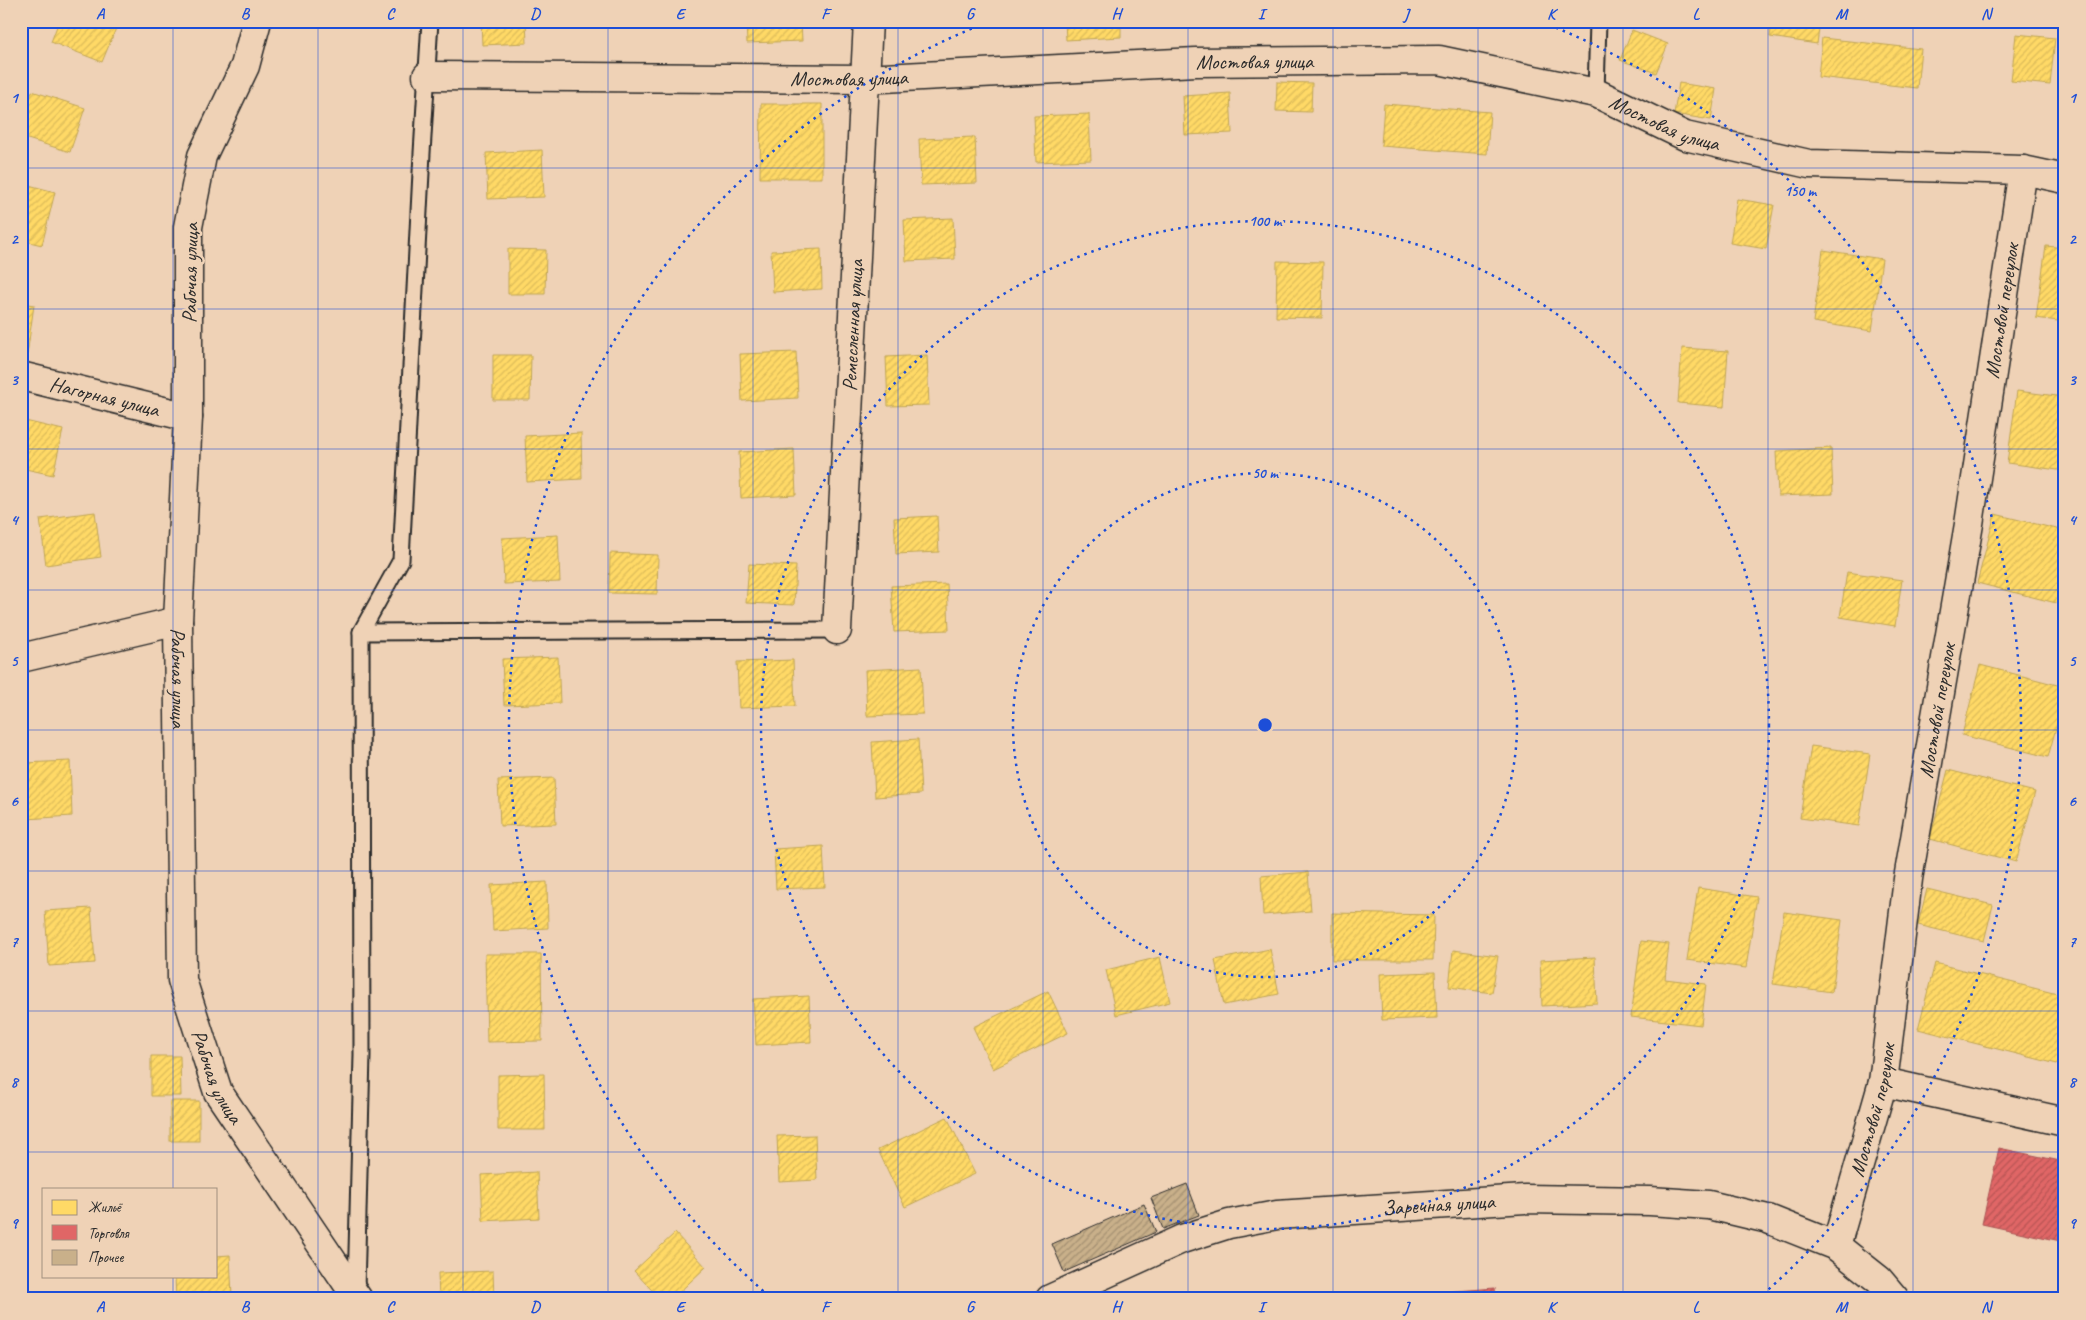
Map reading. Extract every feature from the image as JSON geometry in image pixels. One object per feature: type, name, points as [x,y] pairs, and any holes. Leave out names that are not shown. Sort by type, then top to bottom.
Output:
[{"type":"street","name":"Рабочая улица","points":[[257,21],[245,66],[202,156],[188,227],[188,417],[178,621],[182,980],[218,1092],[357,1297]]},
{"type":"street","name":"Ремесленная улица","points":[[837,630],[868,21]]},
{"type":"street","name":"Мостовая улица","points":[[427,76],[864,79],[1196,62],[1439,60],[1596,93],[1685,136],[1808,164],[2023,170],[2065,179]]},
{"type":"street","name":"Мостовой переулок","points":[[1836,1246],[1883,1082],[1908,879],[1969,524],[2023,170]]},
{"type":"street","name":"Нагорная улица","points":[[21,376],[188,417]]},
{"type":"street","points":[[21,658],[178,621]]},
{"type":"street","points":[[1883,1082],[2065,1122]]},
{"type":"street","name":"Заречная улица","points":[[1050,1299],[1182,1239],[1229,1224],[1277,1215],[1525,1199],[1650,1201],[1709,1205],[1768,1219],[1836,1246],[1878,1280],[1895,1299]]},
{"type":"lane","points":[[357,1297],[362,1055],[362,632],[400,560],[430,21]]},
{"type":"lane","points":[[1596,93],[1598,21]]},
{"type":"lane","points":[[362,632],[837,630]]},
{"type":"building: Жильё","points":[[59,21],[119,21],[102,62],[51,42]]},
{"type":"building: Жильё","points":[[481,21],[526,21],[527,43],[482,45]]},
{"type":"building: Жильё","points":[[746,21],[801,21],[802,41],[747,43]]},
{"type":"building: Жильё","points":[[899,21],[945,21],[945,22],[899,23]]},
{"type":"building: Жильё","points":[[1065,21],[1121,21],[1121,37],[1066,40]]},
{"type":"building: Жильё","points":[[1772,21],[1820,21],[1817,44],[1770,37]]},
{"type":"building: Жильё","points":[[1936,21],[1969,21],[1969,23],[1937,24]]},
{"type":"building: Жильё","points":[[1632,30],[1668,44],[1656,73],[1620,60]]},
{"type":"building: Жильё","points":[[2016,34],[2055,38],[2050,85],[2011,81]]},
{"type":"building: Жильё","points":[[1822,38],[1921,49],[1917,88],[1818,77]]},
{"type":"building: Жильё","points":[[1277,82],[1312,83],[1311,112],[1276,111]]},
{"type":"building: Жильё","points":[[1679,83],[1716,89],[1711,120],[1674,114]]},
{"type":"building: Жильё","points":[[32,91],[85,108],[70,152],[21,137],[21,124]]},
{"type":"building: Жильё","points":[[1230,93],[1232,133],[1185,135],[1183,96]]},
{"type":"building: Жильё","points":[[761,104],[822,104],[822,178],[760,178]]},
{"type":"building: Жильё","points":[[1384,104],[1490,112],[1487,154],[1381,146]]},
{"type":"building: Жильё","points":[[1089,114],[1091,160],[1036,162],[1034,116]]},
{"type":"building: Жильё","points":[[975,137],[977,183],[921,185],[919,139]]},
{"type":"building: Жильё","points":[[542,150],[544,197],[488,199],[486,153]]},
{"type":"building: Жильё","points":[[21,183],[55,192],[42,245],[21,240]]},
{"type":"building: Жильё","points":[[1737,199],[1774,205],[1766,249],[1730,243]]},
{"type":"building: Жильё","points":[[953,218],[955,259],[906,261],[904,220]]},
{"type":"building: Жильё","points":[[2046,246],[2065,248],[2065,322],[2036,318]]},
{"type":"building: Жильё","points":[[508,249],[546,250],[545,294],[508,294]]},
{"type":"building: Жильё","points":[[821,249],[822,289],[773,292],[771,251]]},
{"type":"building: Жильё","points":[[1823,250],[1882,259],[1872,331],[1813,322]]},
{"type":"building: Жильё","points":[[1277,261],[1323,262],[1322,318],[1276,317]]},
{"type":"building: Жильё","points":[[21,303],[34,305],[27,355],[21,354]]},
{"type":"building: Жильё","points":[[1682,348],[1728,351],[1724,407],[1678,403]]},
{"type":"building: Жильё","points":[[796,352],[798,398],[742,401],[740,354]]},
{"type":"building: Жильё","points":[[493,355],[531,355],[530,400],[493,400]]},
{"type":"building: Жильё","points":[[927,355],[929,405],[888,406],[886,357]]},
{"type":"building: Жильё","points":[[2017,391],[2065,397],[2065,471],[2007,463]]},
{"type":"building: Жильё","points":[[21,420],[63,430],[53,475],[21,468]]},
{"type":"building: Жильё","points":[[581,433],[582,479],[527,482],[525,436]]},
{"type":"building: Жильё","points":[[1831,448],[1833,494],[1778,496],[1776,451]]},
{"type":"building: Жильё","points":[[794,449],[796,495],[741,498],[739,452]]},
{"type":"building: Жильё","points":[[95,512],[101,557],[46,565],[40,519]]},
{"type":"building: Жильё","points":[[1995,514],[2065,531],[2064,605],[1977,583]]},
{"type":"building: Жильё","points":[[937,516],[939,552],[896,554],[894,518]]},
{"type":"building: Жильё","points":[[558,535],[560,582],[504,584],[502,538]]},
{"type":"building: Жильё","points":[[610,553],[658,555],[657,594],[609,593]]},
{"type":"building: Жильё","points":[[749,564],[796,566],[794,605],[746,603]]},
{"type":"building: Жильё","points":[[1847,572],[1902,580],[1895,626],[1840,617]]},
{"type":"building: Жильё","points":[[947,584],[949,630],[894,632],[891,586]]},
{"type":"building: Жильё","points":[[558,657],[560,703],[504,705],[502,659]]},
{"type":"building: Жильё","points":[[793,660],[795,706],[739,708],[737,662]]},
{"type":"building: Жильё","points":[[1980,665],[2065,687],[2065,695],[2048,757],[1962,735]]},
{"type":"building: Жильё","points":[[921,667],[923,714],[867,716],[865,670]]},
{"type":"building: Жильё","points":[[918,739],[921,794],[875,797],[872,742]]},
{"type":"building: Жильё","points":[[1811,746],[1870,754],[1859,826],[1800,818]]},
{"type":"building: Жильё","points":[[70,761],[72,816],[26,819],[23,763]]},
{"type":"building: Жильё","points":[[1948,770],[2035,792],[2016,862],[1930,839]]},
{"type":"building: Жильё","points":[[554,778],[556,824],[500,826],[498,780]]},
{"type":"building: Жильё","points":[[823,846],[825,887],[776,889],[774,849]]},
{"type":"building: Жильё","points":[[1308,872],[1311,911],[1263,915],[1261,876]]},
{"type":"building: Жильё","points":[[547,882],[548,928],[493,931],[491,885]]},
{"type":"building: Жильё","points":[[1698,888],[1757,897],[1746,968],[1687,960]]},
{"type":"building: Жильё","points":[[1927,889],[1993,905],[1984,941],[1918,925]]},
{"type":"building: Жильё","points":[[91,908],[95,963],[49,966],[45,911]]},
{"type":"building: Жильё","points":[[1784,912],[1842,920],[1832,992],[1773,984]]},
{"type":"building: Жильё","points":[[1332,913],[1434,915],[1433,960],[1332,960]]},
{"type":"building: Жильё","points":[[1641,941],[1669,944],[1665,979],[1706,984],[1701,1025],[1631,1017]]},
{"type":"building: Жильё","points":[[1270,949],[1279,994],[1224,1005],[1215,960]]},
{"type":"building: Жильё","points":[[1453,950],[1498,956],[1492,993],[1449,987]]},
{"type":"building: Жильё","points":[[485,954],[541,954],[542,1041],[487,1042]]},
{"type":"building: Жильё","points":[[1160,957],[1170,1002],[1116,1015],[1106,970]]},
{"type":"building: Жильё","points":[[1595,957],[1597,1003],[1542,1006],[1540,960]]},
{"type":"building: Жильё","points":[[1935,963],[2065,996],[2065,1066],[1918,1029]]},
{"type":"building: Жильё","points":[[1435,972],[1437,1018],[1382,1020],[1380,974]]},
{"type":"building: Жильё","points":[[1048,991],[1068,1033],[993,1069],[973,1027]]},
{"type":"building: Жильё","points":[[809,996],[811,1042],[756,1045],[753,999]]},
{"type":"building: Жильё","points":[[151,1056],[180,1056],[181,1096],[151,1096]]},
{"type":"building: Жильё","points":[[544,1074],[545,1130],[498,1130],[498,1075]]},
{"type":"building: Жильё","points":[[170,1101],[199,1101],[199,1141],[170,1141]]},
{"type":"building: Жильё","points":[[947,1117],[975,1174],[905,1207],[878,1150]]},
{"type":"building: Жильё","points":[[815,1135],[817,1180],[779,1182],[777,1136]]},
{"type":"building: Жильё","points":[[537,1172],[539,1218],[483,1221],[481,1175]]},
{"type":"building: Жильё","points":[[675,1233],[706,1267],[672,1299],[660,1299],[634,1271]]},
{"type":"building: Жильё","points":[[230,1255],[232,1297],[176,1299],[175,1278],[218,1278],[218,1256]]},
{"type":"building: Жильё","points":[[493,1271],[494,1299],[439,1299],[438,1273]]},
{"type":"building: Торговля","points":[[1999,1148],[2065,1162],[2065,1242],[1982,1224]]},
{"type":"building: Торговля","points":[[1495,1288],[1496,1299],[1353,1299]]},
{"type":"building: Прочее","points":[[1187,1184],[1199,1215],[1163,1229],[1151,1198]]},
{"type":"building: Прочее","points":[[1144,1204],[1156,1232],[1064,1272],[1052,1244]]}]
